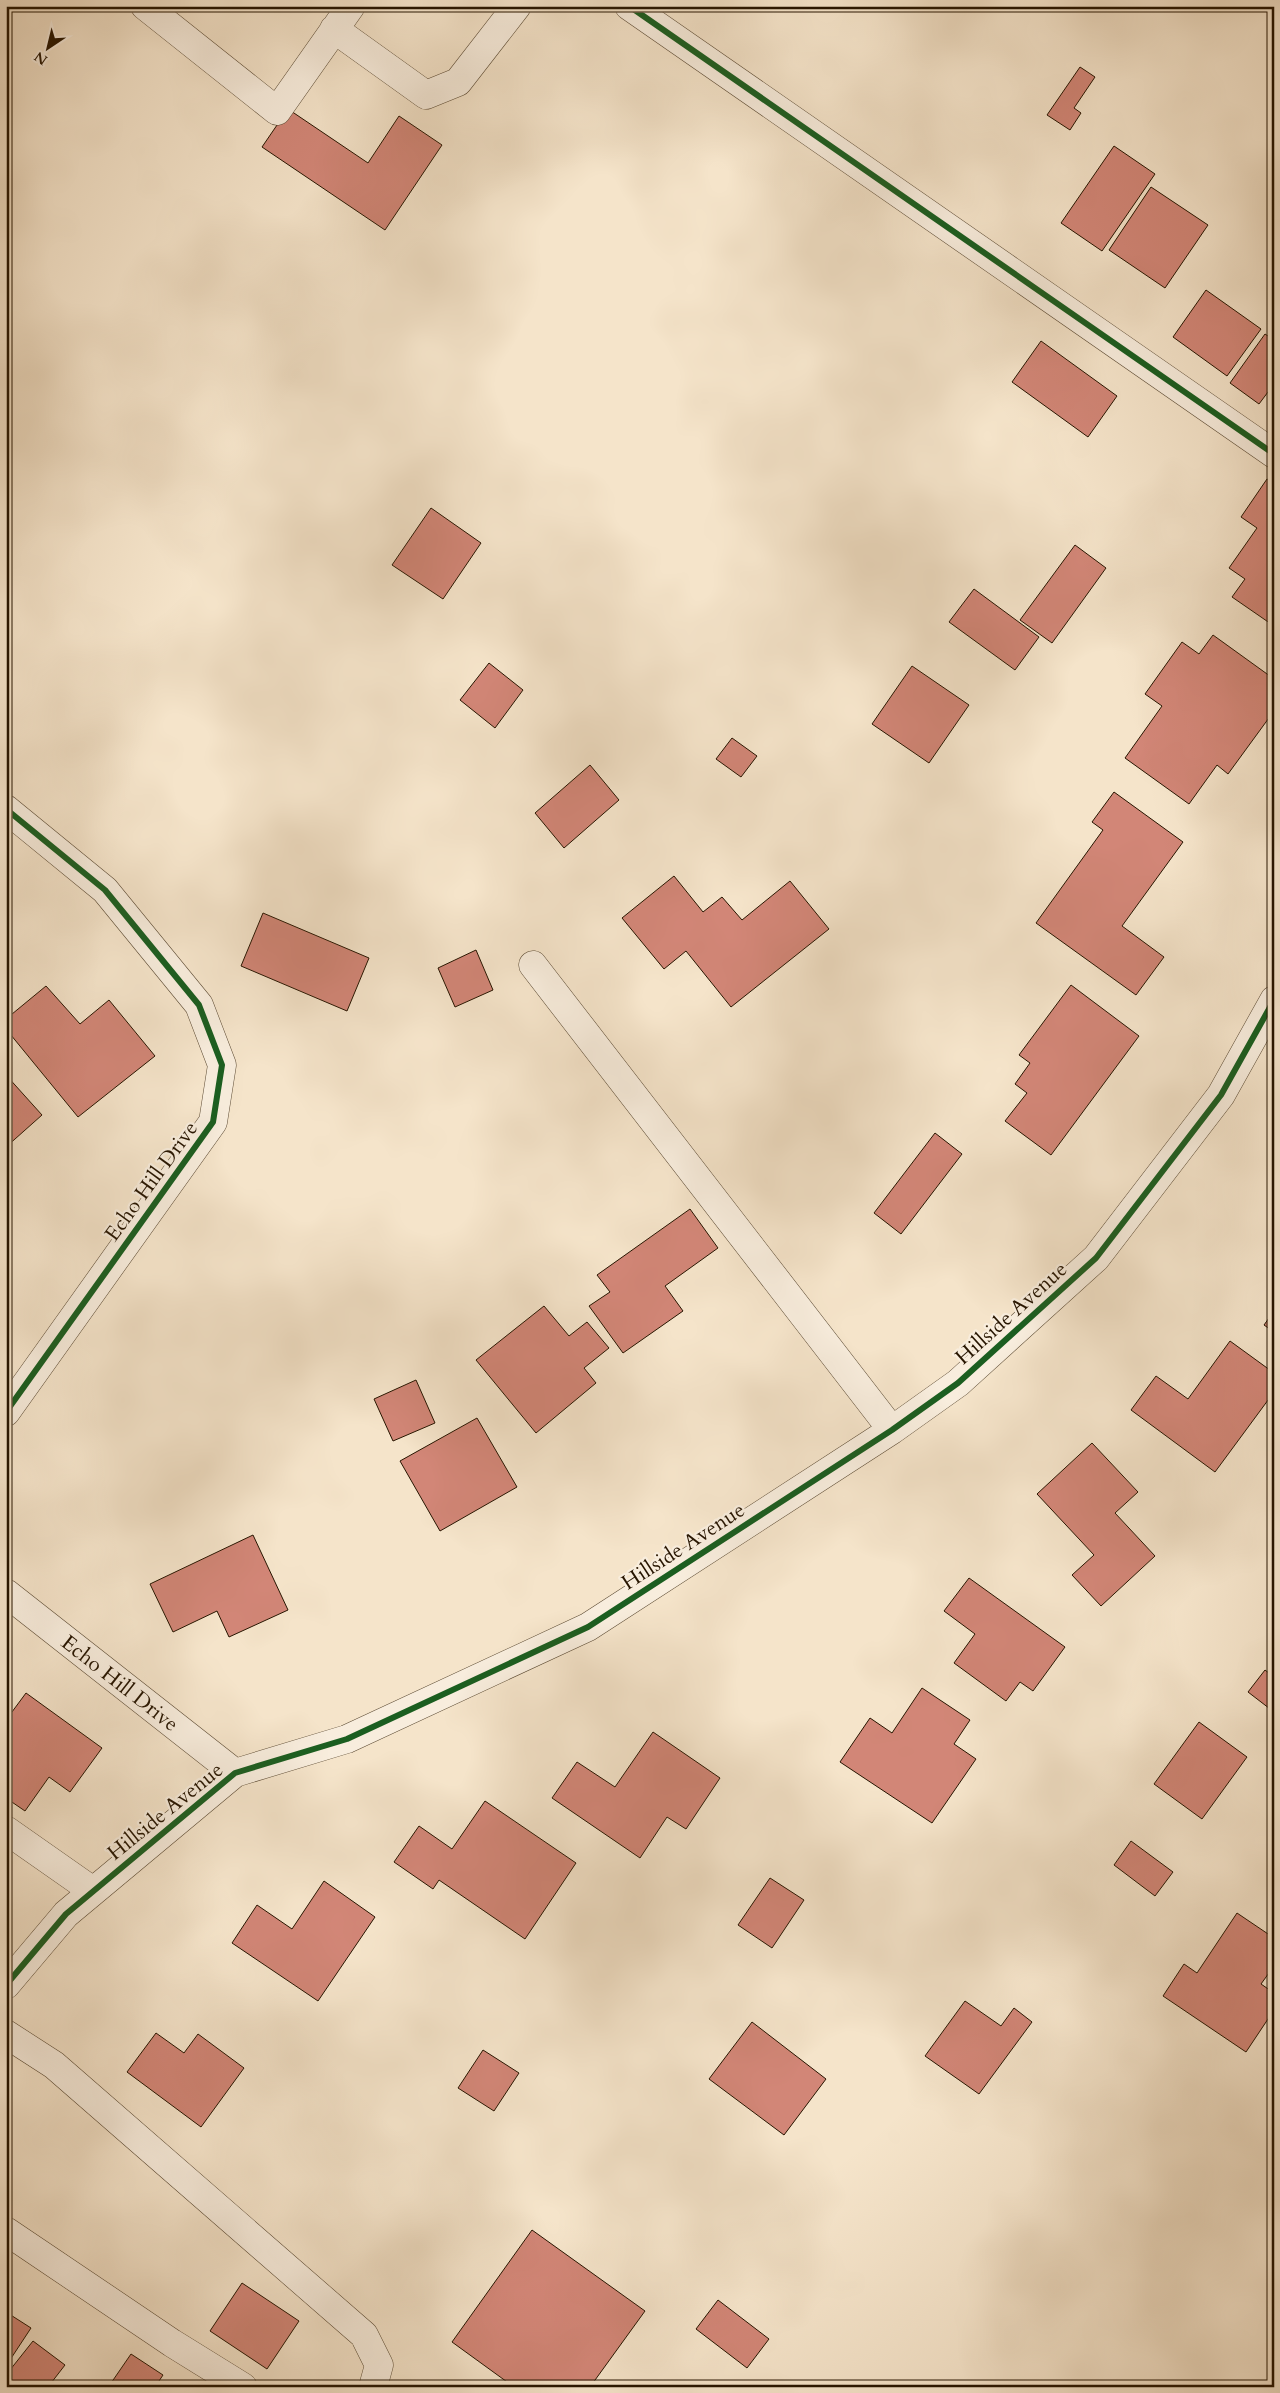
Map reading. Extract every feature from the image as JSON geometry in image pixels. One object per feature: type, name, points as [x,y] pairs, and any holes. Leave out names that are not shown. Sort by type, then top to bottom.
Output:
[{"type":"street","points":[[145,6],[277,111],[351,6]]},
{"type":"street","points":[[334,30],[426,95],[458,82],[517,6]]},
{"type":"street","points":[[629,6],[1274,454]]},
{"type":"street","name":"Echo Hill Drive","points":[[6,809],[105,890],[199,1005],[222,1065],[213,1122],[6,1412]]},
{"type":"street","points":[[533,965],[892,1430]]},
{"type":"street","name":"Hillside Avenue","points":[[6,1985],[66,1914],[234,1773],[347,1739],[588,1627],[892,1430],[958,1383],[1096,1258],[1221,1095],[1274,1000]]},
{"type":"street","name":"Echo Hill Drive","points":[[6,1593],[234,1773]]},
{"type":"street","points":[[6,1830],[94,1891]]},
{"type":"street","points":[[6,2034],[54,2065],[364,2335],[379,2365],[373,2387]]},
{"type":"street","points":[[6,2231],[172,2343],[243,2387]]},
{"type":"building","points":[[1080,67],[1095,77],[1074,108],[1081,113],[1070,130],[1047,115]]},
{"type":"building","points":[[288,109],[368,163],[399,116],[442,145],[385,230],[262,147]]},
{"type":"building","points":[[1114,146],[1155,174],[1102,251],[1061,223]]},
{"type":"building","points":[[1151,187],[1208,225],[1165,288],[1109,250]]},
{"type":"building","points":[[1206,290],[1261,329],[1227,376],[1173,337]]},
{"type":"building","points":[[1265,334],[1274,340],[1274,384],[1259,404],[1230,383]]},
{"type":"building","points":[[1041,341],[1117,396],[1088,437],[1012,382]]},
{"type":"building","points":[[1267,479],[1274,483],[1274,626],[1232,597],[1245,579],[1229,568],[1257,528],[1241,517]]},
{"type":"building","points":[[431,508],[481,543],[443,599],[392,565]]},
{"type":"building","points":[[1075,545],[1106,568],[1052,643],[1020,620]]},
{"type":"building","points":[[974,589],[1039,637],[1015,670],[949,622]]},
{"type":"building","points":[[1213,635],[1274,679],[1274,711],[1228,774],[1217,765],[1189,804],[1125,758],[1162,706],[1145,694],[1182,642],[1199,654]]},
{"type":"building","points":[[489,663],[523,690],[495,728],[460,700]]},
{"type":"building","points":[[912,666],[969,705],[929,763],[872,724]]},
{"type":"building","points":[[732,738],[757,756],[741,777],[716,759]]},
{"type":"building","points":[[590,765],[619,800],[564,848],[535,813]]},
{"type":"building","points":[[1114,792],[1183,842],[1122,926],[1164,957],[1136,995],[1036,923],[1103,830],[1092,822]]},
{"type":"building","points":[[674,876],[703,912],[722,897],[742,920],[790,881],[829,929],[731,1007],[686,951],[664,969],[622,918]]},
{"type":"building","points":[[263,913],[369,958],[347,1011],[241,966]]},
{"type":"building","points":[[476,950],[493,990],[455,1007],[438,968]]},
{"type":"building","points":[[1071,985],[1139,1036],[1051,1155],[1005,1121],[1027,1093],[1015,1084],[1030,1063],[1019,1055]]},
{"type":"building","points":[[46,986],[80,1024],[109,1000],[155,1056],[78,1117],[6,1029],[6,1019]]},
{"type":"building","points":[[6,1075],[42,1115],[6,1147]]},
{"type":"building","points":[[935,1133],[962,1154],[901,1234],[874,1213]]},
{"type":"building","points":[[690,1209],[718,1248],[665,1286],[683,1311],[623,1353],[589,1306],[610,1292],[597,1275]]},
{"type":"building","points":[[544,1306],[569,1336],[587,1322],[609,1348],[584,1368],[596,1383],[536,1433],[476,1360]]},
{"type":"building","points":[[1274,1311],[1274,1332],[1264,1325]]},
{"type":"building","points":[[1230,1341],[1274,1373],[1274,1392],[1215,1472],[1131,1410],[1156,1376],[1188,1399]]},
{"type":"building","points":[[416,1380],[435,1423],[393,1441],[374,1399]]},
{"type":"building","points":[[477,1418],[517,1487],[440,1531],[400,1461]]},
{"type":"building","points":[[1092,1443],[1138,1492],[1115,1513],[1155,1556],[1101,1606],[1072,1575],[1094,1555],[1037,1494]]},
{"type":"building","points":[[253,1535],[288,1610],[229,1637],[217,1611],[173,1632],[150,1584]]},
{"type":"building","points":[[969,1578],[1065,1647],[1033,1691],[1020,1682],[1006,1701],[954,1663],[975,1634],[944,1611]]},
{"type":"building","points":[[1265,1670],[1274,1677],[1274,1712],[1248,1692]]},
{"type":"building","points":[[922,1688],[970,1720],[954,1744],[976,1759],[932,1823],[840,1762],[870,1718],[892,1733]]},
{"type":"building","points":[[26,1693],[102,1748],[70,1792],[49,1777],[25,1811],[6,1798],[6,1720]]},
{"type":"building","points":[[1199,1722],[1247,1757],[1202,1819],[1154,1784]]},
{"type":"building","points":[[653,1732],[720,1778],[686,1829],[667,1817],[640,1858],[552,1798],[577,1762],[615,1787]]},
{"type":"building","points":[[485,1801],[576,1863],[525,1939],[439,1880],[433,1889],[394,1862],[419,1826],[452,1849]]},
{"type":"building","points":[[1131,1841],[1173,1872],[1155,1896],[1114,1865]]},
{"type":"building","points":[[770,1878],[804,1900],[772,1948],[738,1925]]},
{"type":"building","points":[[324,1881],[375,1917],[318,2001],[232,1943],[257,1905],[292,1929]]},
{"type":"building","points":[[1237,1913],[1274,1938],[1274,1966],[1261,1984],[1274,1993],[1274,2010],[1246,2052],[1163,1996],[1184,1964],[1197,1973]]},
{"type":"building","points":[[965,2001],[1001,2026],[1014,2008],[1032,2022],[979,2094],[925,2056]]},
{"type":"building","points":[[752,2022],[826,2079],[784,2135],[709,2079]]},
{"type":"building","points":[[156,2033],[184,2053],[198,2034],[244,2068],[201,2127],[127,2072]]},
{"type":"building","points":[[483,2050],[519,2073],[494,2111],[458,2088]]},
{"type":"building","points":[[532,2230],[645,2311],[590,2387],[514,2387],[452,2342]]},
{"type":"building","points":[[242,2283],[299,2321],[267,2369],[210,2331]]},
{"type":"building","points":[[718,2300],[769,2339],[747,2368],[696,2329]]},
{"type":"building","points":[[6,2312],[31,2328],[6,2366]]},
{"type":"building","points":[[33,2341],[65,2365],[48,2387],[11,2387],[6,2383],[6,2375]]},
{"type":"building","points":[[131,2354],[163,2375],[155,2387],[109,2386]]},
{"type":"cycle path","points":[[629,6],[1274,454]]},
{"type":"cycle path","points":[[6,809],[105,890],[199,1005],[222,1065],[213,1122],[6,1412]]},
{"type":"cycle path","points":[[6,1985],[66,1914],[235,1773],[347,1739],[588,1627],[892,1430],[958,1383],[1096,1258],[1221,1095],[1274,1000]]}]
